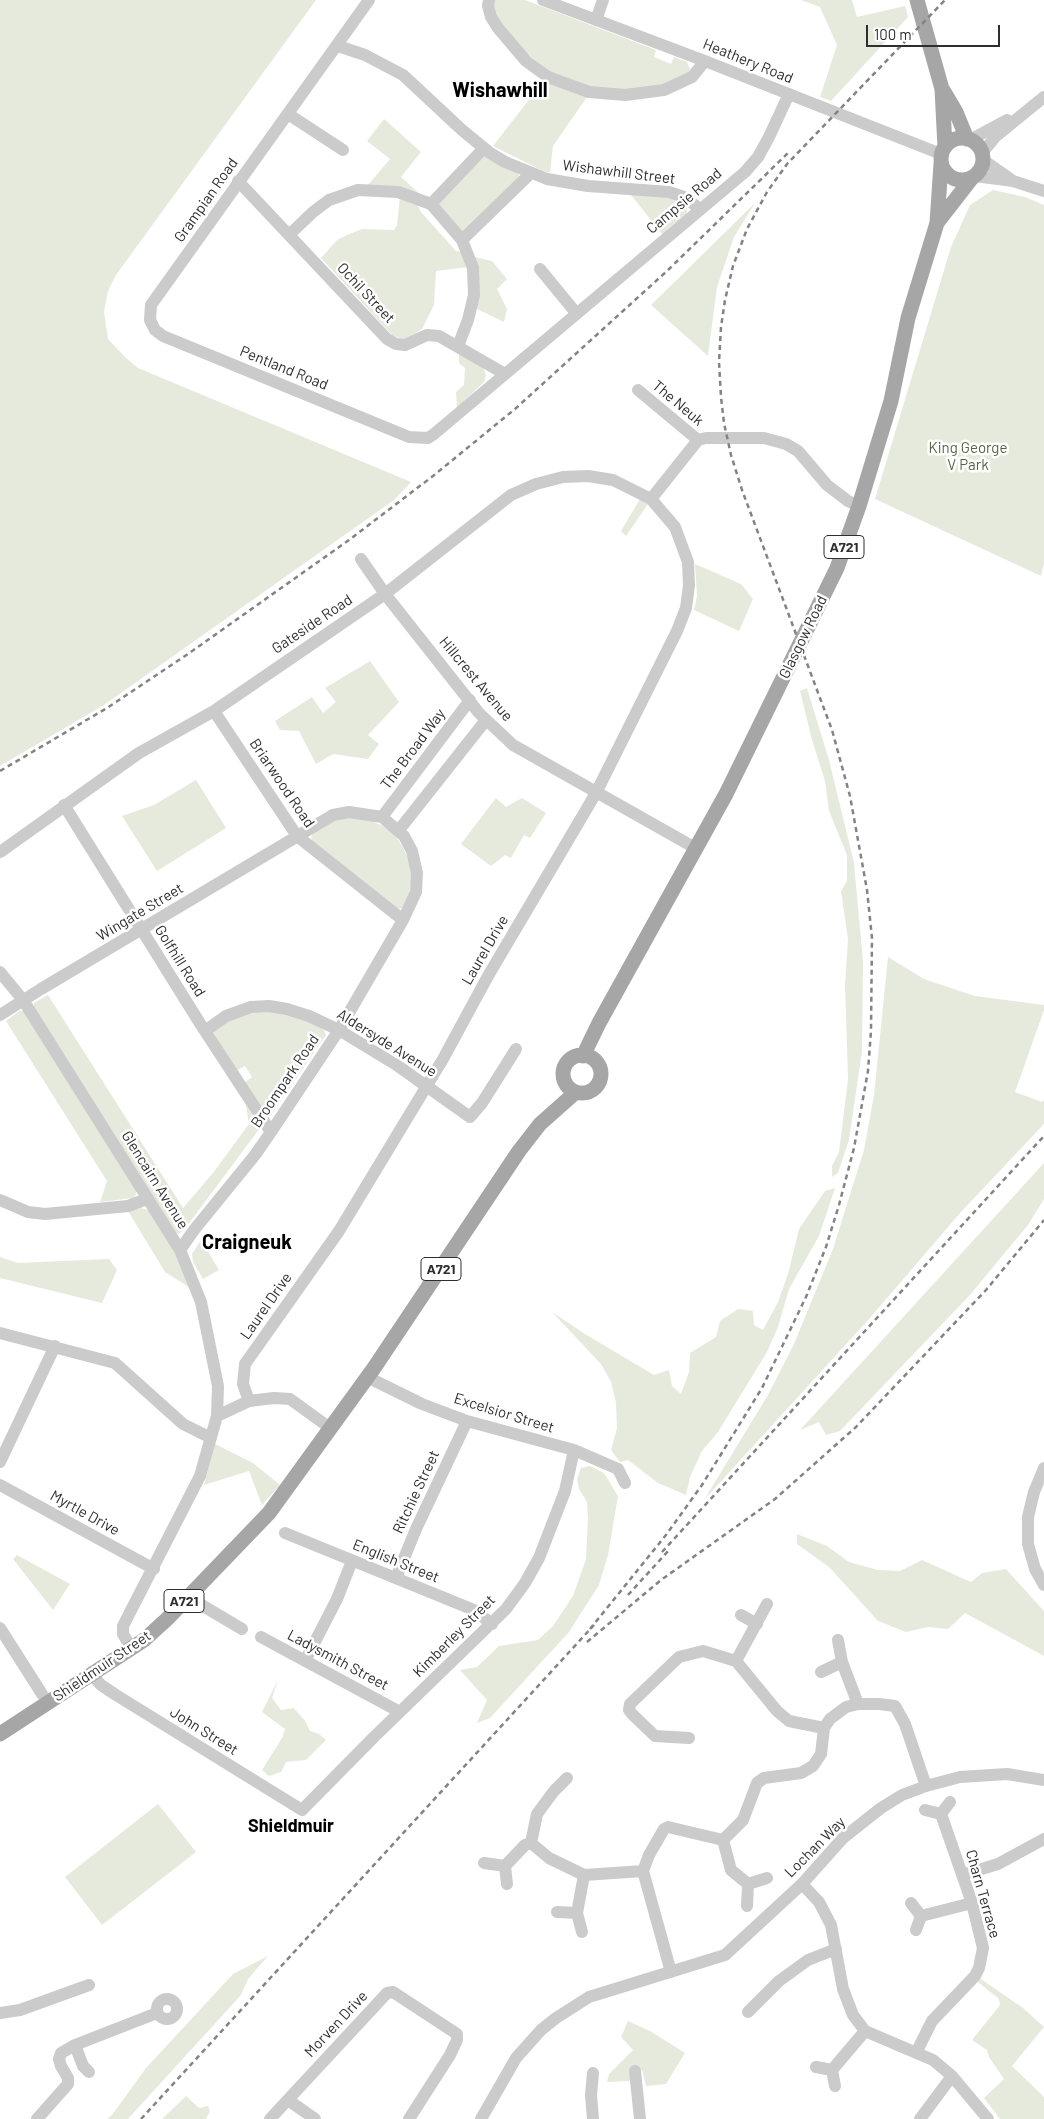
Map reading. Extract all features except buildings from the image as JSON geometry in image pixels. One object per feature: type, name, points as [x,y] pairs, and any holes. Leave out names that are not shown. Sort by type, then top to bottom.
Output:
[{"type":"main road","name":"Glasgow Road","points":[[917,0],[942,89],[956,112],[968,139]]},
{"type":"main road","name":"Glasgow Road","points":[[589,1058],[598,1023],[697,850],[837,568],[859,506],[891,401],[908,318],[936,223],[942,155],[942,89]]},
{"type":"main road","points":[[957,139],[968,139],[975,143],[982,156],[981,167],[973,177],[966,180],[953,179],[943,170],[942,155],[957,139]]},
{"type":"main road","name":"Glasgow Road","points":[[936,223],[973,177]]},
{"type":"main road","points":[[572,1058],[589,1058],[600,1071],[596,1087],[586,1092],[572,1090],[563,1077],[565,1066],[572,1058]]},
{"type":"main road","name":"A721","points":[[330,1428],[368,1377],[519,1151],[540,1124],[572,1090]]},
{"type":"main road","name":"Shieldmuir Street","points":[[0,1734],[144,1640],[269,1513],[330,1428]]},
{"type":"street","name":"Grampian Road","points":[[151,305],[238,181],[338,46],[369,0]]},
{"type":"street","points":[[489,0],[488,6],[491,17],[526,61],[548,77],[589,92],[625,95],[664,90],[692,77],[705,61]]},
{"type":"street","name":"Heathery Road","points":[[543,0],[705,61],[942,155]]},
{"type":"street","points":[[596,20],[603,0]]},
{"type":"street","name":"Wishawhill Street","points":[[338,46],[365,55],[403,76],[484,148],[505,162],[547,179],[588,186],[669,192],[684,197],[700,209]]},
{"type":"street","name":"Campsie Road","points":[[428,438],[745,172],[758,158],[789,94]]},
{"type":"street","points":[[1013,181],[982,156],[988,144],[1017,117],[1044,97]]},
{"type":"street","points":[[288,114],[343,150]]},
{"type":"street","points":[[968,139],[1017,117]]},
{"type":"street","points":[[431,204],[484,148]]},
{"type":"street","points":[[462,240],[531,173]]},
{"type":"street","points":[[973,177],[1013,181],[1044,191]]},
{"type":"street","name":"Ochil Street","points":[[238,181],[387,339],[405,346],[427,335],[439,336],[504,374]]},
{"type":"street","points":[[290,234],[329,200],[358,190],[398,192],[431,204],[462,240],[473,268],[474,294],[468,320],[458,346]]},
{"type":"street","points":[[540,269],[576,313]]},
{"type":"street","name":"Pentland Road","points":[[151,305],[150,320],[155,330],[163,336],[409,437],[428,438]]},
{"type":"street","name":"The Neuk","points":[[638,390],[698,440]]},
{"type":"street","points":[[652,499],[698,440],[706,438],[764,438],[786,444],[798,451],[827,485],[848,501],[859,506]]},
{"type":"street","name":"Gateside Road","points":[[0,852],[139,753],[214,711],[385,594],[511,495],[536,484],[563,477],[588,476],[612,480],[652,499]]},
{"type":"street","name":"Laurel Drive","points":[[249,1401],[243,1384],[245,1364],[339,1231],[443,1059],[488,976],[596,794],[677,630],[686,608],[689,584],[688,562],[675,528],[652,499]]},
{"type":"street","name":"Hillcrest Avenue","points":[[361,559],[385,594],[486,720],[514,745],[596,794],[697,850]]},
{"type":"street","name":"The Broad Way","points":[[382,817],[470,700]]},
{"type":"street","name":"Briarwood Road","points":[[214,711],[297,836],[403,920]]},
{"type":"street","points":[[399,830],[486,720]]},
{"type":"street","name":"Golfhill Road","points":[[64,805],[205,1032],[271,1132]]},
{"type":"street","points":[[297,836],[334,815],[349,812],[382,817],[399,830],[412,851],[417,873],[416,892],[403,920]]},
{"type":"street","name":"Wingate Street","points":[[0,1015],[297,836]]},
{"type":"street","name":"Broompark Road","points":[[180,1250],[271,1132],[339,1030],[403,920]]},
{"type":"street","name":"Glencairn Avenue","points":[[0,972],[23,1000],[180,1250],[201,1302],[218,1386],[217,1416],[200,1476],[154,1569],[123,1626],[124,1634],[131,1648]]},
{"type":"street","name":"Aldersyde Avenue","points":[[205,1032],[226,1016],[251,1007],[287,1008],[339,1030],[426,1085],[470,1117],[482,1103],[516,1049]]},
{"type":"street","points":[[0,1200],[28,1212],[45,1214],[128,1206],[147,1199]]},
{"type":"street","points":[[0,1333],[56,1346],[115,1363],[182,1424],[210,1438]]},
{"type":"street","points":[[0,1462],[56,1346]]},
{"type":"street","name":"Excelsior Street","points":[[368,1377],[422,1404],[468,1421],[574,1450],[618,1468],[624,1483]]},
{"type":"street","points":[[217,1416],[249,1401],[274,1398],[290,1399],[330,1428]]},
{"type":"street","name":"Ritchie Street","points":[[396,1578],[416,1530],[468,1421]]},
{"type":"street","name":"Kimberley Street","points":[[302,1810],[492,1624],[511,1603],[539,1558],[565,1491],[574,1450]]},
{"type":"street","points":[[1044,1468],[1034,1492],[1028,1517],[1028,1544],[1035,1569],[1044,1585]]},
{"type":"street","name":"Myrtle Drive","points":[[0,1485],[154,1569]]},
{"type":"street","name":"English Street","points":[[285,1533],[474,1610],[492,1624]]},
{"type":"street","points":[[305,1661],[337,1599],[352,1561]]},
{"type":"street","points":[[188,1597],[242,1629]]},
{"type":"street","points":[[736,1661],[767,1604]]},
{"type":"street","points":[[741,1615],[757,1624]]},
{"type":"street","points":[[0,1628],[42,1694]]},
{"type":"street","name":"Ladysmith Street","points":[[261,1637],[400,1712]]},
{"type":"street","points":[[838,1640],[842,1662],[858,1704]]},
{"type":"street","points":[[689,1738],[656,1736],[629,1710],[630,1704],[679,1657],[703,1651],[736,1661],[777,1711],[789,1721],[824,1728]]},
{"type":"street","points":[[820,1672],[842,1662]]},
{"type":"street","name":"John Street","points":[[92,1675],[101,1686],[302,1810]]},
{"type":"street","points":[[723,1840],[743,1820],[757,1783],[764,1778],[801,1773],[814,1766],[821,1754],[824,1728],[830,1719],[846,1707],[858,1704],[895,1706],[905,1724],[926,1786]]},
{"type":"street","name":"Lochan Way","points":[[481,2119],[516,2058],[541,2030],[589,1997],[725,1955],[802,1884],[842,1838],[881,1808],[902,1795],[960,1777],[1007,1774],[1044,1780]]},
{"type":"street","points":[[506,1884],[505,1866],[528,1844],[537,1814],[554,1791],[567,1778]]},
{"type":"street","points":[[925,1810],[941,1814],[950,1802]]},
{"type":"street","name":"Charn Terrace","points":[[916,2053],[932,2021],[970,1983],[979,1968],[983,1948],[972,1903],[941,1814]]},
{"type":"street","points":[[671,1972],[643,1872],[649,1855],[664,1829],[668,1827],[723,1840]]},
{"type":"street","points":[[962,1875],[998,1864],[1044,1839]]},
{"type":"street","points":[[723,1840],[732,1870],[748,1884]]},
{"type":"street","points":[[528,1844],[549,1858],[584,1875],[643,1872]]},
{"type":"street","points":[[484,1863],[505,1866]]},
{"type":"street","points":[[582,1932],[577,1913],[584,1875]]},
{"type":"street","points":[[748,1884],[767,1878]]},
{"type":"street","points":[[747,1906],[748,1884]]},
{"type":"street","points":[[802,1884],[819,1902],[831,1926],[843,1989],[853,2015],[865,2030],[933,2060],[952,2076],[988,2119]]},
{"type":"street","points":[[912,1903],[922,1916]]},
{"type":"street","points":[[922,1916],[972,1903]]},
{"type":"street","points":[[557,1912],[577,1913]]},
{"type":"street","points":[[916,1930],[922,1916]]},
{"type":"street","points":[[748,2012],[779,1981],[808,1960],[836,1949]]},
{"type":"street","points":[[0,2013],[20,2010],[89,1985]]},
{"type":"street","name":"Morven Drive","points":[[270,2119],[386,1994],[393,1992],[457,2034],[457,2040],[450,2055],[410,2119]]},
{"type":"street","points":[[36,2119],[68,2084],[68,2078],[61,2066],[61,2054],[75,2045],[158,2013]]},
{"type":"street","points":[[832,2070],[865,2030]]},
{"type":"street","points":[[75,2045],[83,2066],[89,2072]]},
{"type":"street","points":[[816,2067],[832,2070]]},
{"type":"street","points":[[832,2070],[835,2086]]},
{"type":"street","points":[[635,2071],[640,2119]]},
{"type":"street","points":[[593,2073],[591,2095],[593,2119]]},
{"type":"street","points":[[920,2119],[952,2076]]},
{"type":"street","points":[[288,2100],[315,2119]]},
{"type":"green space","points":[[0,0],[316,0],[116,275],[108,291],[104,312],[108,339],[138,368],[411,482],[394,500],[104,705],[0,766]]},
{"type":"green space","points":[[492,0],[525,0],[656,50],[654,57],[671,64],[674,57],[687,62],[690,69],[688,73],[651,90],[598,89],[551,73],[519,47],[496,18]]},
{"type":"green space","points":[[801,0],[852,0],[857,17],[905,6],[908,17],[831,101],[820,97],[837,45],[820,7]]},
{"type":"green space","points":[[545,79],[587,97],[553,146],[550,173],[493,146]]},
{"type":"green space","points":[[384,119],[421,152],[401,177],[422,196],[368,185],[390,159],[367,141]]},
{"type":"green space","points":[[487,155],[518,173],[520,178],[463,231],[459,230],[438,209],[437,201],[481,156]]},
{"type":"green space","name":"King George V Park","points":[[993,190],[1025,197],[1044,205],[1044,563],[1041,576],[875,499],[951,247],[970,205]]},
{"type":"green space","points":[[400,195],[416,202],[421,212],[456,251],[464,252],[469,267],[436,271],[434,305],[422,329],[410,337],[402,339],[392,335],[321,258],[337,240],[362,229],[394,230],[397,225]]},
{"type":"green space","points":[[631,195],[663,196],[685,204],[687,213],[662,234]]},
{"type":"green space","points":[[755,203],[734,237],[717,287],[708,356],[651,305]]},
{"type":"green space","points":[[475,257],[492,261],[507,279],[497,289],[507,309],[504,322],[475,308]]},
{"type":"green space","points":[[459,352],[483,366],[486,376],[484,382],[457,408],[456,392],[464,385],[465,368],[459,363]]},
{"type":"green space","points":[[640,499],[648,504],[626,536],[621,531]]},
{"type":"green space","points":[[695,564],[741,584],[753,599],[739,631],[694,610],[697,596]]},
{"type":"green space","points":[[370,661],[399,702],[368,735],[379,744],[368,759],[333,754],[316,764],[299,731],[280,730],[275,721],[312,697],[323,713],[336,702],[325,688]]},
{"type":"green space","points":[[807,688],[829,760],[854,863],[863,961],[862,1051],[849,1140],[838,1173],[832,1177],[832,1166],[839,1152],[848,1079],[845,984],[848,939],[841,891],[847,881],[847,855],[829,811],[825,781],[812,740],[800,691]]},
{"type":"green space","points":[[196,780],[226,828],[157,871],[122,816],[154,805]]},
{"type":"green space","points":[[496,798],[506,807],[522,798],[546,813],[530,838],[524,835],[511,858],[505,855],[491,866],[461,844]]},
{"type":"green space","points":[[346,816],[364,818],[383,826],[395,835],[402,846],[410,862],[412,873],[409,896],[403,908],[398,909],[311,842],[312,834],[331,822]]},
{"type":"green space","points":[[888,957],[924,979],[975,996],[1044,1005],[1044,1010],[1015,1092],[1042,1102],[1044,1100],[1044,1124],[961,1212],[869,1319],[704,1500],[768,1395],[794,1344],[833,1249],[864,1150],[874,1095]]},
{"type":"green space","points":[[48,995],[183,1208],[213,1173],[249,1124],[246,1105],[260,1128],[184,1230],[179,1234],[173,1232],[33,1010],[34,1003]]},
{"type":"green space","points":[[19,1011],[26,1011],[137,1189],[136,1195],[133,1198],[100,1202],[107,1181],[6,1021]]},
{"type":"green space","points":[[259,1011],[272,1011],[305,1019],[324,1030],[326,1035],[269,1118],[244,1083],[252,1077],[245,1066],[236,1071],[215,1038],[214,1032],[216,1027],[224,1022]]},
{"type":"green space","points":[[1044,1163],[1044,1199],[1028,1225],[969,1296],[840,1431],[826,1435],[819,1422],[800,1430]]},
{"type":"green space","points":[[835,1188],[819,1236],[789,1289],[778,1327],[767,1352],[718,1432],[702,1451],[690,1477],[686,1495],[658,1483],[628,1460],[620,1462],[611,1450],[617,1428],[616,1403],[611,1382],[601,1364],[552,1312],[654,1375],[669,1370],[672,1386],[681,1394],[689,1372],[690,1353],[716,1337],[720,1321],[738,1309],[753,1311],[754,1325],[763,1330],[778,1302],[788,1274],[799,1229],[825,1191]]},
{"type":"green space","points":[[141,1208],[151,1211],[190,1280],[192,1289],[165,1272],[128,1211]]},
{"type":"green space","points":[[201,1240],[219,1270],[203,1279],[193,1262],[192,1254]]},
{"type":"green space","points":[[0,1257],[18,1263],[109,1259],[117,1270],[102,1303],[0,1278]]},
{"type":"green space","points":[[215,1444],[253,1463],[280,1485],[262,1505],[249,1471],[204,1485]]},
{"type":"green space","points":[[590,1466],[604,1473],[618,1496],[608,1555],[599,1585],[569,1632],[490,1718],[477,1723],[487,1700],[460,1670],[477,1667],[499,1646],[538,1640],[553,1626],[573,1596],[586,1559],[588,1519],[587,1502],[579,1489],[577,1479],[581,1468]]},
{"type":"green space","points":[[797,1534],[827,1546],[849,1562],[878,1570],[900,1571],[922,1560],[971,1582],[982,1573],[1006,1569],[1044,1611],[1044,1656],[965,1613],[948,1629],[928,1627],[906,1632],[878,1621],[829,1567],[797,1544]]},
{"type":"green space","points":[[17,1555],[70,1584],[53,1610],[13,1559]]},
{"type":"green space","points":[[278,1680],[272,1698],[281,1710],[294,1708],[305,1721],[310,1731],[319,1734],[326,1740],[306,1760],[286,1762],[281,1772],[269,1776],[262,1770],[282,1738],[285,1729],[262,1712]]},
{"type":"green space","points":[[158,1804],[196,1852],[102,1925],[65,1877]]},
{"type":"green space","points":[[268,1956],[248,1979],[241,1995],[128,2119],[107,2119],[112,2115],[146,2068],[233,1974]]},
{"type":"green space","points":[[981,1979],[1023,2008],[1044,2027],[1012,2066],[1044,2097],[1044,2119],[1000,2119],[984,2098],[1004,2079],[989,2057],[987,2050],[972,2040],[1000,2005],[999,1999],[978,1982]]},
{"type":"green space","points":[[628,2021],[650,2031],[685,2053],[666,2084],[646,2086],[642,2070],[629,2081],[607,2082],[609,2074],[633,2050],[621,2037]]},
{"type":"green space","points":[[186,2096],[199,2108],[208,2106],[210,2111],[206,2119],[162,2119]]},
{"type":"railway","points":[[590,1629],[666,1535],[702,1485],[762,1388],[806,1297],[826,1247],[854,1148],[868,1071],[871,1031],[872,938],[867,890],[850,796],[832,730],[742,490],[731,455],[721,397],[719,362],[721,327],[733,266],[747,229],[767,192],[787,164],[945,0]]},
{"type":"railway","points":[[0,771],[107,708],[188,654],[349,540],[433,476],[515,409],[667,271],[789,152]]},
{"type":"railway","points":[[662,1552],[1044,1136]]},
{"type":"railway","points":[[587,1642],[661,1580],[775,1499],[856,1427],[986,1290],[1044,1220]]},
{"type":"railway","points":[[628,1595],[670,1549]]},
{"type":"railway","points":[[141,2119],[594,1625]]},
{"type":"district","name":"Wishawhill","points":[[500,90]]},
{"type":"district","name":"Craigneuk","points":[[247,1242]]},
{"type":"district","name":"Shieldmuir","points":[[291,1826]]}]
